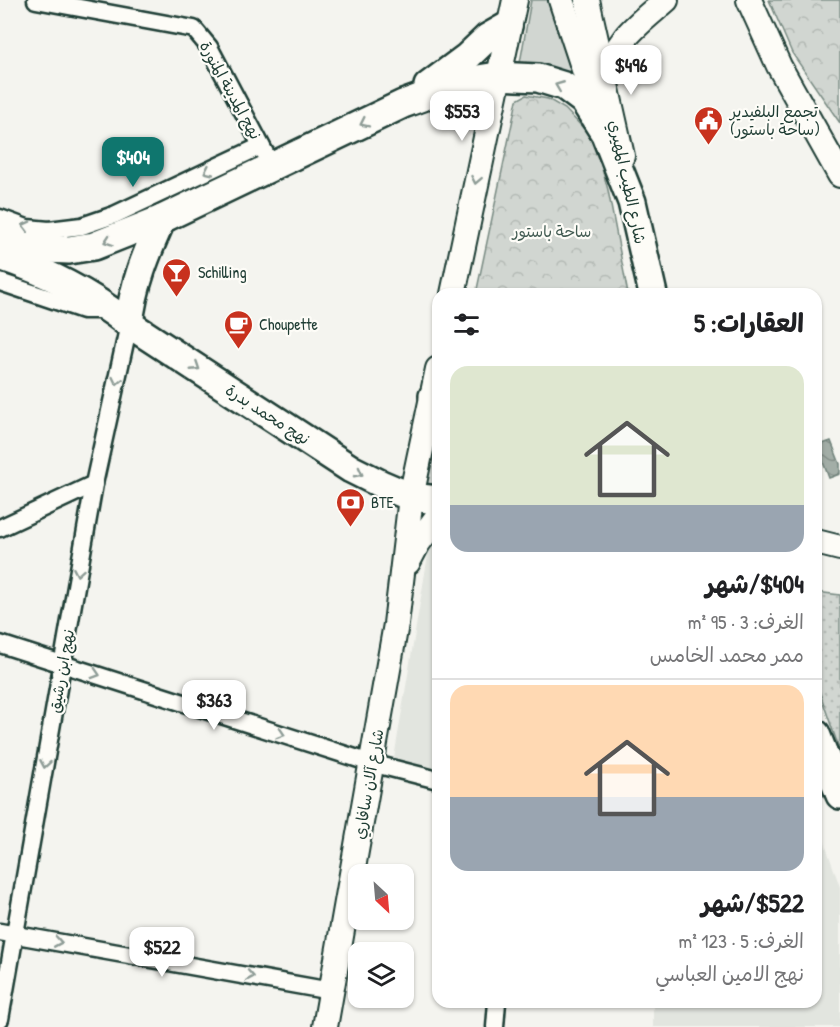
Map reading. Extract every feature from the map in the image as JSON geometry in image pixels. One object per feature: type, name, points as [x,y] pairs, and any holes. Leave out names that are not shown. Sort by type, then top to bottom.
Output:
[{"type":"main road","points":[[403,104],[467,57],[487,38],[508,26]]},
{"type":"main road","points":[[0,236],[46,249],[69,250],[94,246],[162,219],[267,157],[466,81],[497,76],[538,78],[564,86],[584,101],[605,134],[632,202]]},
{"type":"main road","name":"شارع الطيب المهيري","points":[[632,202],[652,288]]},
{"type":"main road","points":[[120,317],[134,292],[143,262],[162,219]]},
{"type":"main road","name":"نهج محمد بدرة","points":[[0,256],[58,278],[351,469],[411,497],[432,499]]},
{"type":"main road","points":[[822,749],[840,795]]},
{"type":"street","name":"نهج المدينة المنورة","points":[[36,0],[194,29],[209,47],[267,157]]},
{"type":"street","points":[[454,288],[497,76],[515,0]]},
{"type":"street","points":[[561,0],[605,134]]},
{"type":"street","name":"شارع الطيب المهيري","points":[[587,0],[632,202]]},
{"type":"street","points":[[605,78],[624,37],[666,0]]},
{"type":"street","points":[[750,0],[779,66],[840,175]]},
{"type":"street","points":[[0,218],[27,228],[49,230],[82,226],[267,157]]},
{"type":"street","points":[[0,282],[83,310],[120,317]]},
{"type":"street","name":"نهج ابن رشيق","points":[[0,1019],[8,933],[62,663],[94,484],[120,317]]},
{"type":"street","name":"شارع آلان سافاري","points":[[325,1027],[396,624],[411,497],[432,415]]},
{"type":"street","points":[[0,528],[94,484]]},
{"type":"street","points":[[401,575],[418,543],[432,524]]},
{"type":"street","points":[[822,544],[840,548]]},
{"type":"street","points":[[822,558],[840,559]]},
{"type":"street","points":[[0,644],[371,763],[432,778]]},
{"type":"street","points":[[8,933],[331,991]]},
{"type":"street","points":[[495,1027],[497,1008]]},
{"type":"shaded area","points":[[432,545],[432,768],[394,758],[429,549]]},
{"type":"shaded area","points":[[822,835],[840,887],[840,1027],[653,1027],[653,1008],[822,1008]]},
{"type":"green space","points":[[531,0],[553,0],[585,86],[554,70],[520,63]]},
{"type":"green space","points":[[769,0],[840,0],[840,123],[792,53]]},
{"type":"green space","name":"ساحة باستور","points":[[526,95],[548,99],[565,109],[588,133],[597,151],[608,190],[627,288],[477,288],[517,100]]},
{"type":"green space","points":[[432,427],[432,485],[420,484]]},
{"type":"green space","points":[[822,593],[840,595],[840,751],[822,699]]},
{"type":"water","points":[[831,441],[840,464],[840,474],[829,478],[822,459],[822,444]]},
{"type":"place","name":"تجمع البلفيدير (ساحة باستور)","points":[[709,146]]},
{"type":"place","name":"Schilling","points":[[177,298]]},
{"type":"place","name":"Choupette","points":[[238,350]]},
{"type":"place","name":"BTE","points":[[350,528]]}]
